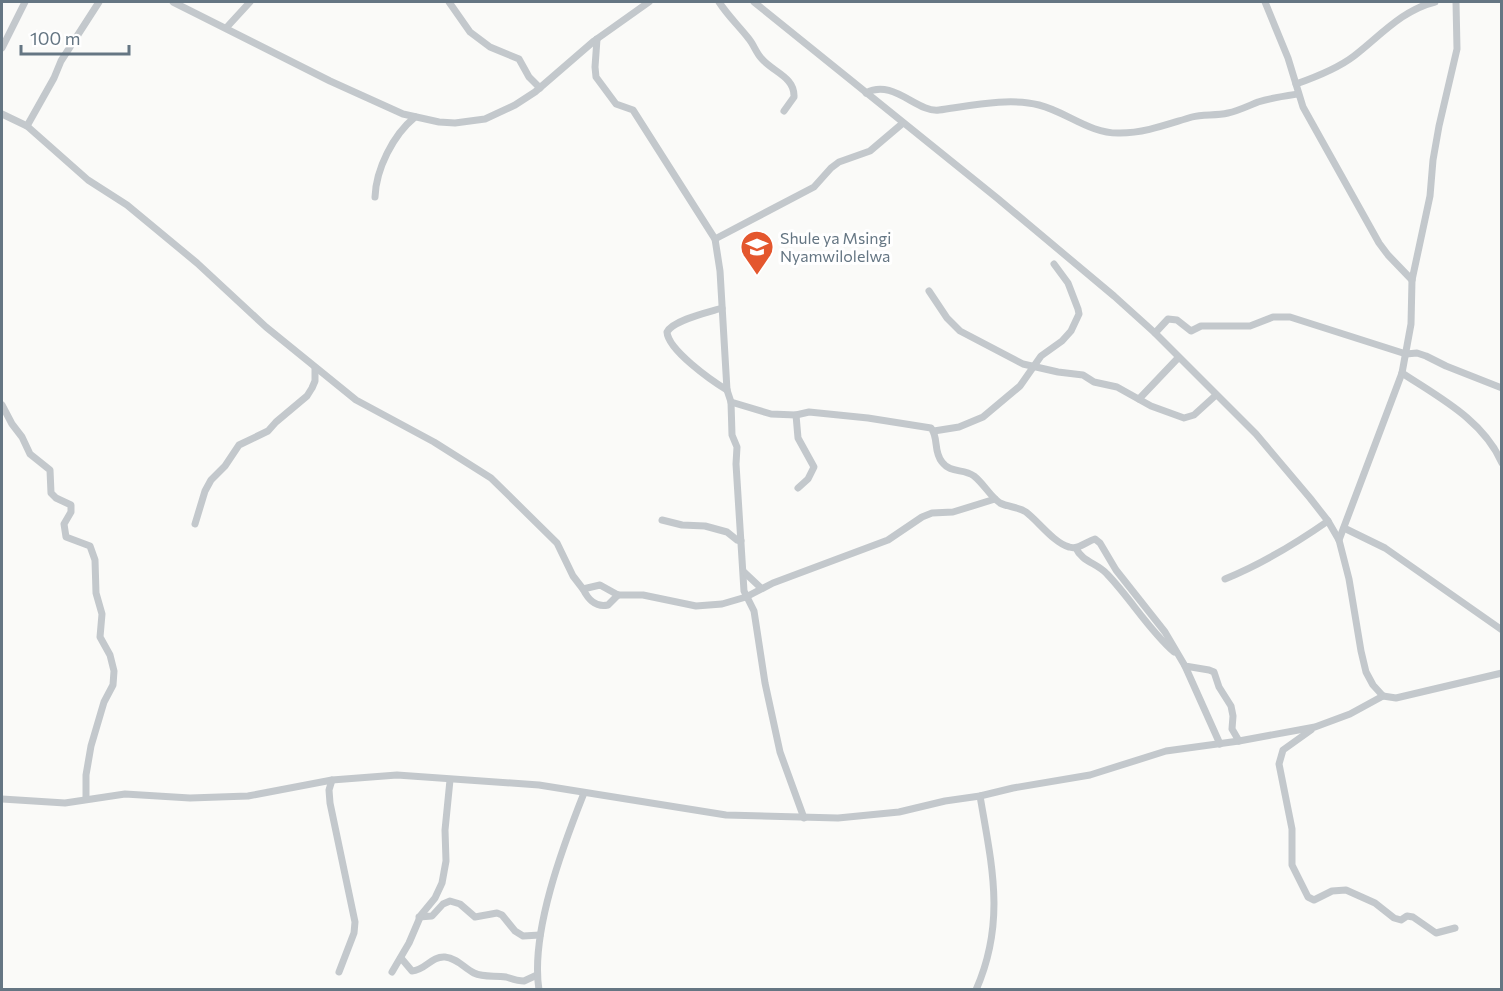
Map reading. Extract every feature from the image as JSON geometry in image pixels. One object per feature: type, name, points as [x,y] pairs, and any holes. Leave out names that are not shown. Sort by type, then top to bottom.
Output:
[{"type":"street","points":[[2,48],[25,2]]},
{"type":"street","points":[[27,126],[61,61],[99,2]]},
{"type":"street","points":[[175,2],[330,81],[403,114],[455,123],[485,119],[515,105],[540,88],[597,39],[649,2]]},
{"type":"street","points":[[227,27],[250,2]]},
{"type":"street","points":[[449,2],[470,32],[490,47],[519,59],[529,77],[540,88]]},
{"type":"street","points":[[719,2],[726,14],[752,42],[761,58],[792,86],[794,97],[784,111]]},
{"type":"street","points":[[754,2],[1071,259],[1155,333],[1256,434],[1293,475],[1328,521],[1339,540],[1349,579],[1363,660],[1373,685],[1383,696]]},
{"type":"street","points":[[1266,2],[1288,58],[1298,94],[1315,130],[1379,243],[1412,280]]},
{"type":"street","points":[[1296,84],[1334,68],[1354,56],[1389,26],[1423,5],[1435,2]]},
{"type":"street","points":[[1339,540],[1402,373],[1411,324],[1412,280],[1430,196],[1433,160],[1441,115],[1457,49],[1456,2]]},
{"type":"street","points":[[597,39],[594,67],[596,77],[616,104],[633,110],[715,238],[719,257],[727,390],[731,402],[731,431],[738,452],[736,464],[746,597],[754,611],[758,646],[780,752],[804,818]]},
{"type":"street","points":[[866,93],[879,88],[904,96],[934,111],[980,104],[1031,103],[1086,126],[1118,134],[1199,116],[1229,113],[1258,102],[1298,94]]},
{"type":"street","points":[[2,114],[27,126],[88,180],[127,206],[197,263],[266,327],[356,400],[434,442],[491,478],[557,543],[573,576],[589,600],[598,605],[608,605],[618,595]]},
{"type":"street","points":[[375,197],[378,172],[404,126],[415,117]]},
{"type":"street","points":[[715,238],[814,187],[839,162],[870,151],[903,123]]},
{"type":"street","points":[[934,431],[959,427],[982,417],[1020,386],[1041,356],[1066,336],[1079,314],[1068,283],[1054,264]]},
{"type":"street","points":[[929,291],[947,318],[960,331],[1023,364],[1083,375],[1094,382],[1117,387],[1151,406],[1184,418],[1194,415],[1216,395]]},
{"type":"street","points":[[722,308],[673,325],[667,333],[668,340],[695,367],[727,390]]},
{"type":"street","points":[[1155,333],[1168,318],[1177,320],[1191,331],[1201,326],[1250,326],[1273,317],[1290,317],[1406,354],[1417,353],[1426,356],[1502,388]]},
{"type":"street","points":[[1139,399],[1178,358]]},
{"type":"street","points":[[195,524],[205,491],[211,480],[225,466],[239,445],[268,431],[307,396],[315,381],[315,368]]},
{"type":"street","points":[[1402,373],[1478,426],[1490,441],[1502,464]]},
{"type":"street","points":[[731,402],[771,414],[809,412],[926,426],[934,431],[935,447],[943,463],[953,472],[973,475],[995,499],[1007,506],[1023,510],[1065,546],[1076,548],[1095,539],[1100,543],[1116,570],[1165,632],[1185,666],[1220,744]]},
{"type":"street","points":[[2,405],[30,454],[50,470],[51,493],[71,505],[71,512],[64,524],[66,537],[90,546],[95,560],[97,598],[102,614],[100,637],[110,655],[114,671],[113,685],[100,713],[89,754],[86,800]]},
{"type":"street","points":[[795,414],[798,438],[814,467],[808,479],[798,488]]},
{"type":"street","points":[[583,589],[600,585],[618,595],[643,595],[696,606],[722,604],[746,597],[761,588],[888,540],[922,517],[932,513],[953,512],[995,499]]},
{"type":"street","points":[[662,520],[682,525],[705,526],[727,532],[741,541]]},
{"type":"street","points":[[1225,579],[1249,570],[1281,552],[1328,521]]},
{"type":"street","points":[[1344,528],[1385,548],[1502,630]]},
{"type":"street","points":[[1076,548],[1079,555],[1107,574],[1156,635],[1178,656]]},
{"type":"street","points":[[744,572],[761,588]]},
{"type":"street","points":[[1185,666],[1214,672],[1219,687],[1231,706],[1232,729],[1239,741]]},
{"type":"street","points":[[2,798],[65,803],[111,795],[136,794],[190,798],[248,796],[332,780],[382,775],[528,784],[708,813],[838,818],[899,812],[945,801],[1102,773],[1166,751],[1316,727],[1350,714],[1383,696],[1396,698],[1413,695],[1502,673]]},
{"type":"street","points":[[1316,727],[1284,750],[1279,764],[1292,829],[1292,866],[1308,897],[1314,900],[1332,891],[1346,890],[1375,903],[1398,920],[1407,916],[1413,917],[1436,933],[1455,928]]},
{"type":"street","points":[[332,780],[329,790],[330,803],[356,922],[339,972]]},
{"type":"street","points":[[392,972],[419,918],[435,897],[442,883],[446,861],[446,822],[450,780]]},
{"type":"street","points":[[538,990],[540,935],[566,839],[584,793]]},
{"type":"street","points":[[976,990],[988,957],[995,906],[980,796]]},
{"type":"street","points":[[419,918],[432,916],[443,904],[450,901],[460,904],[475,917],[492,913],[502,915],[515,931],[523,936],[540,935]]},
{"type":"street","points":[[401,958],[412,971],[421,969],[434,959],[447,957],[456,960],[473,972],[488,977],[524,981],[537,975]]},
{"type":"place","name":"Shule ya Msingi Nyamwilolelwa","points":[[757,276]]}]
